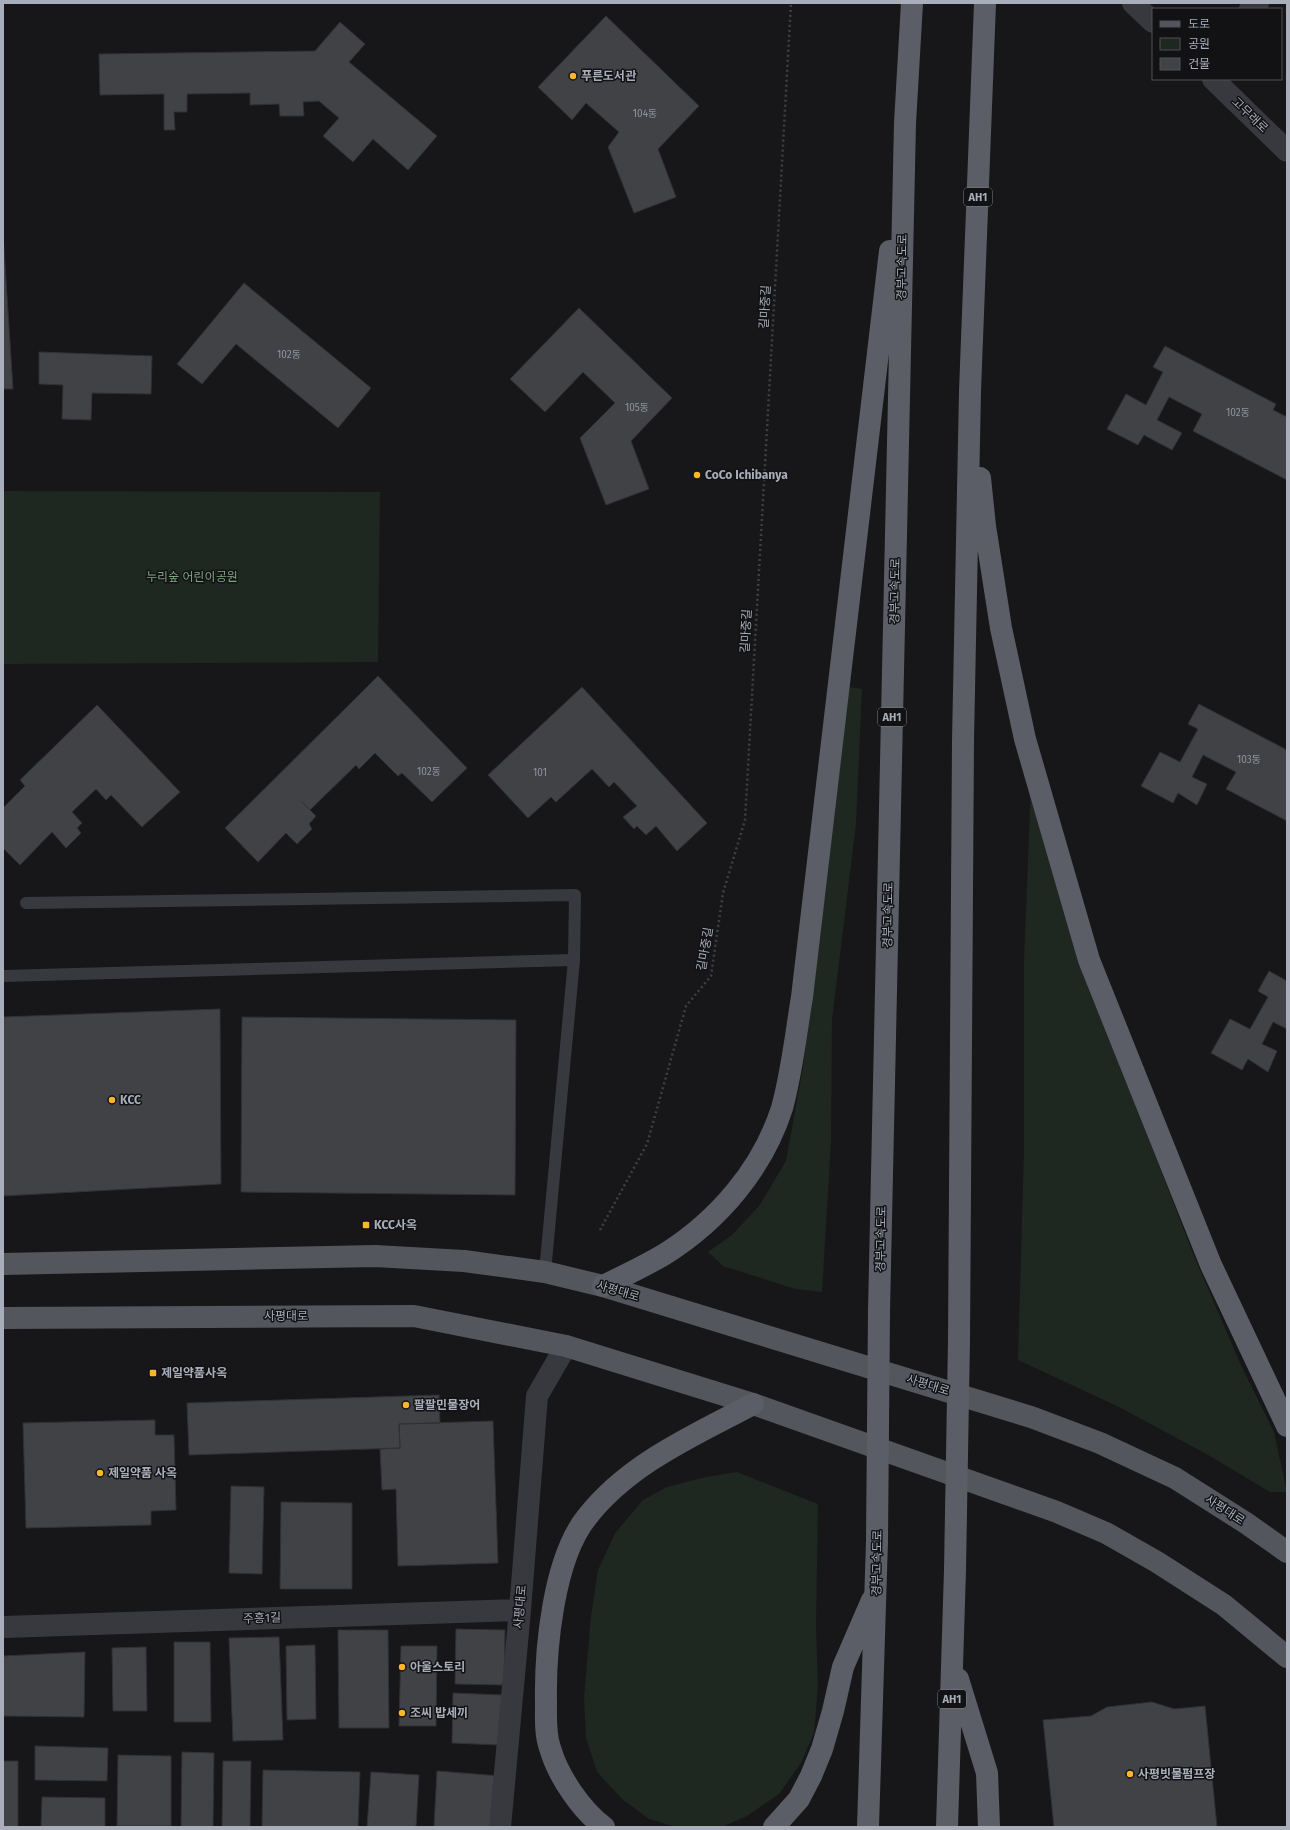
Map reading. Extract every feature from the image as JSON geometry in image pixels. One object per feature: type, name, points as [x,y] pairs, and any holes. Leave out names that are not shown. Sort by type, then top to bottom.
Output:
[{"type":"highway","name":"경부고속도로","points":[[868,1827],[878,1540],[880,1311],[905,122],[912,3]]},
{"type":"highway","name":"AH1","points":[[948,1827],[953,1662],[959,1340],[963,741],[970,391],[985,3]]},
{"type":"highway","points":[[603,1286],[666,1253],[695,1231],[720,1208],[742,1185],[758,1162],[773,1132],[782,1107],[802,997],[905,122]]},
{"type":"highway","points":[[970,391],[985,526],[1001,628],[1025,739],[1089,960],[1211,1265],[1287,1426]]},
{"type":"highway","points":[[604,1827],[574,1796],[550,1748],[546,1727],[546,1670],[552,1612],[569,1549],[579,1528],[587,1516],[614,1488],[638,1468],[753,1404]]},
{"type":"highway","points":[[774,1827],[799,1799],[811,1776],[822,1749],[843,1667],[876,1590]]},
{"type":"highway","points":[[953,1662],[988,1773],[989,1827]]},
{"type":"main road","name":"사평대로","points":[[3,1264],[375,1256],[464,1260],[545,1272],[603,1286],[1031,1417],[1093,1440],[1175,1478],[1246,1523],[1287,1552]]},
{"type":"main road","name":"사평대로","points":[[3,1318],[414,1316],[566,1346],[753,1404],[1057,1512],[1106,1533],[1157,1562],[1224,1606],[1287,1657]]},
{"type":"street","points":[[1133,3],[1152,21]]},
{"type":"street","name":"고무래로","points":[[1214,80],[1287,151]]},
{"type":"street","name":"사평대로","points":[[500,1827],[520,1610],[537,1396],[566,1346]]},
{"type":"street","name":"주흥1길","points":[[3,1627],[520,1610]]},
{"type":"lane","points":[[26,904],[575,895],[574,960],[545,1272]]},
{"type":"lane","points":[[3,976],[574,960]]},
{"type":"path","name":"길마중길","points":[[600,1230],[647,1144],[686,1006],[711,976],[723,893],[745,820],[791,3]]},
{"type":"green space","name":"누리숲 어린이공원","points":[[3,491],[380,492],[378,662],[3,664]]},
{"type":"green space","points":[[849,687],[862,689],[856,824],[832,1020],[831,1142],[822,1292],[795,1289],[723,1266],[708,1252],[732,1235],[759,1206],[786,1161],[804,1061]]},
{"type":"green space","points":[[1031,783],[1144,1127],[1194,1256],[1241,1365],[1274,1432],[1287,1492],[1270,1492],[1210,1456],[1119,1407],[1018,1360],[1024,1150],[1024,960]]},
{"type":"green space","points":[[737,1472],[818,1504],[816,1628],[818,1687],[814,1733],[801,1763],[779,1794],[747,1816],[722,1827],[676,1827],[649,1819],[622,1799],[597,1772],[586,1738],[584,1697],[591,1616],[598,1570],[615,1533],[643,1500],[667,1487],[706,1477]]},
{"type":"building","points":[[606,16],[699,106],[658,149],[676,197],[634,213],[608,147],[619,132],[586,103],[572,120],[538,87]]},
{"type":"building","points":[[340,22],[365,44],[349,62],[437,136],[408,170],[373,139],[353,162],[323,136],[339,118],[319,101],[303,102],[304,116],[280,116],[279,104],[250,105],[250,93],[187,94],[187,112],[174,112],[175,130],[164,130],[164,94],[100,95],[99,54],[315,51]]},
{"type":"building","points":[[3,233],[13,389],[3,389]]},
{"type":"building","points":[[244,283],[371,388],[338,428],[236,344],[202,384],[177,364]]},
{"type":"building","points":[[579,308],[672,398],[631,441],[649,489],[606,505],[580,438],[615,403],[583,372],[545,412],[510,379]]},
{"type":"building","points":[[1165,346],[1276,404],[1273,410],[1287,417],[1287,480],[1193,431],[1202,414],[1169,397],[1157,420],[1182,433],[1172,450],[1144,435],[1138,445],[1107,429],[1126,394],[1146,405],[1163,372],[1153,367]]},
{"type":"building","points":[[39,352],[152,356],[151,394],[92,393],[91,420],[62,419],[63,385],[39,384]]},
{"type":"building","points":[[378,676],[467,768],[432,802],[402,773],[398,776],[375,753],[359,769],[356,765],[310,810],[316,816],[309,824],[312,829],[297,844],[286,833],[258,862],[225,828]]},
{"type":"building","points":[[582,687],[707,823],[677,851],[656,826],[646,835],[637,826],[634,829],[623,817],[637,806],[614,782],[609,787],[592,769],[556,802],[551,797],[528,818],[488,775]]},
{"type":"building","points":[[1199,704],[1287,750],[1287,821],[1226,789],[1236,772],[1203,755],[1192,777],[1207,784],[1197,805],[1178,793],[1173,803],[1141,786],[1160,752],[1180,762],[1198,729],[1188,724]]},
{"type":"building","points":[[97,705],[180,792],[142,827],[111,795],[106,800],[96,789],[72,812],[82,823],[77,828],[81,833],[66,848],[52,832],[20,865],[3,848],[3,808],[25,786],[20,780]]},
{"type":"building","points":[[1269,971],[1287,981],[1287,1029],[1273,1022],[1262,1044],[1277,1051],[1268,1072],[1248,1059],[1242,1070],[1211,1053],[1230,1019],[1250,1029],[1268,997],[1258,991]]},
{"type":"building","name":"KCC","points":[[220,1009],[221,1184],[3,1196],[3,1017]]},
{"type":"building","points":[[242,1017],[516,1020],[515,1195],[241,1192]]},
{"type":"building","points":[[439,1395],[440,1423],[399,1424],[400,1448],[189,1455],[187,1403]]},
{"type":"building","name":"제일약품 사옥","points":[[155,1420],[155,1435],[174,1435],[176,1510],[151,1511],[151,1525],[26,1528],[23,1423]]},
{"type":"building","points":[[493,1421],[498,1563],[398,1566],[396,1489],[382,1490],[380,1449],[400,1448],[399,1424]]},
{"type":"building","points":[[231,1486],[264,1487],[262,1574],[229,1573]]},
{"type":"building","points":[[281,1502],[352,1503],[352,1589],[280,1589]]},
{"type":"building","points":[[456,1629],[505,1630],[504,1685],[455,1684]]},
{"type":"building","points":[[338,1630],[388,1630],[389,1728],[339,1728]]},
{"type":"building","points":[[279,1637],[283,1740],[233,1741],[229,1638]]},
{"type":"building","points":[[174,1642],[210,1642],[211,1722],[174,1722]]},
{"type":"building","points":[[315,1645],[316,1719],[287,1720],[286,1646]]},
{"type":"building","points":[[401,1646],[437,1646],[436,1726],[399,1726]]},
{"type":"building","points":[[146,1647],[147,1711],[113,1711],[112,1648]]},
{"type":"building","points":[[85,1652],[84,1717],[3,1716],[3,1656]]},
{"type":"building","points":[[453,1693],[502,1695],[500,1745],[452,1743]]},
{"type":"building","name":"사평빗물펌프장","points":[[1152,1702],[1174,1709],[1205,1706],[1217,1827],[1054,1827],[1043,1720],[1091,1716],[1107,1707]]},
{"type":"building","points":[[35,1746],[108,1748],[107,1781],[35,1780]]},
{"type":"building","points":[[182,1752],[214,1753],[213,1827],[181,1827]]},
{"type":"building","points":[[118,1755],[171,1756],[171,1826],[117,1826]]},
{"type":"building","points":[[3,1761],[18,1761],[18,1827],[3,1827]]},
{"type":"building","points":[[223,1761],[251,1761],[250,1827],[222,1827]]},
{"type":"building","points":[[263,1770],[360,1772],[358,1827],[262,1827]]},
{"type":"building","points":[[437,1771],[500,1776],[497,1827],[434,1827]]},
{"type":"building","points":[[371,1772],[419,1775],[416,1827],[367,1827]]},
{"type":"building","points":[[42,1797],[105,1798],[105,1827],[41,1827]]},
{"type":"place","name":"푸른도서관","points":[[573,76]]},
{"type":"place","name":"CoCo Ichibanya","points":[[697,475]]},
{"type":"place","name":"KCC","points":[[112,1100]]},
{"type":"place","name":"KCC사옥","points":[[366,1225]]},
{"type":"place","name":"제일약품사옥","points":[[153,1373]]},
{"type":"place","name":"팔팔민물장어","points":[[406,1405]]},
{"type":"place","name":"제일약품 사옥","points":[[100,1473]]},
{"type":"place","name":"아울스토리","points":[[402,1667]]},
{"type":"place","name":"조씨 밥세끼","points":[[402,1713]]},
{"type":"place","name":"사평빗물펌프장","points":[[1130,1774]]}]
